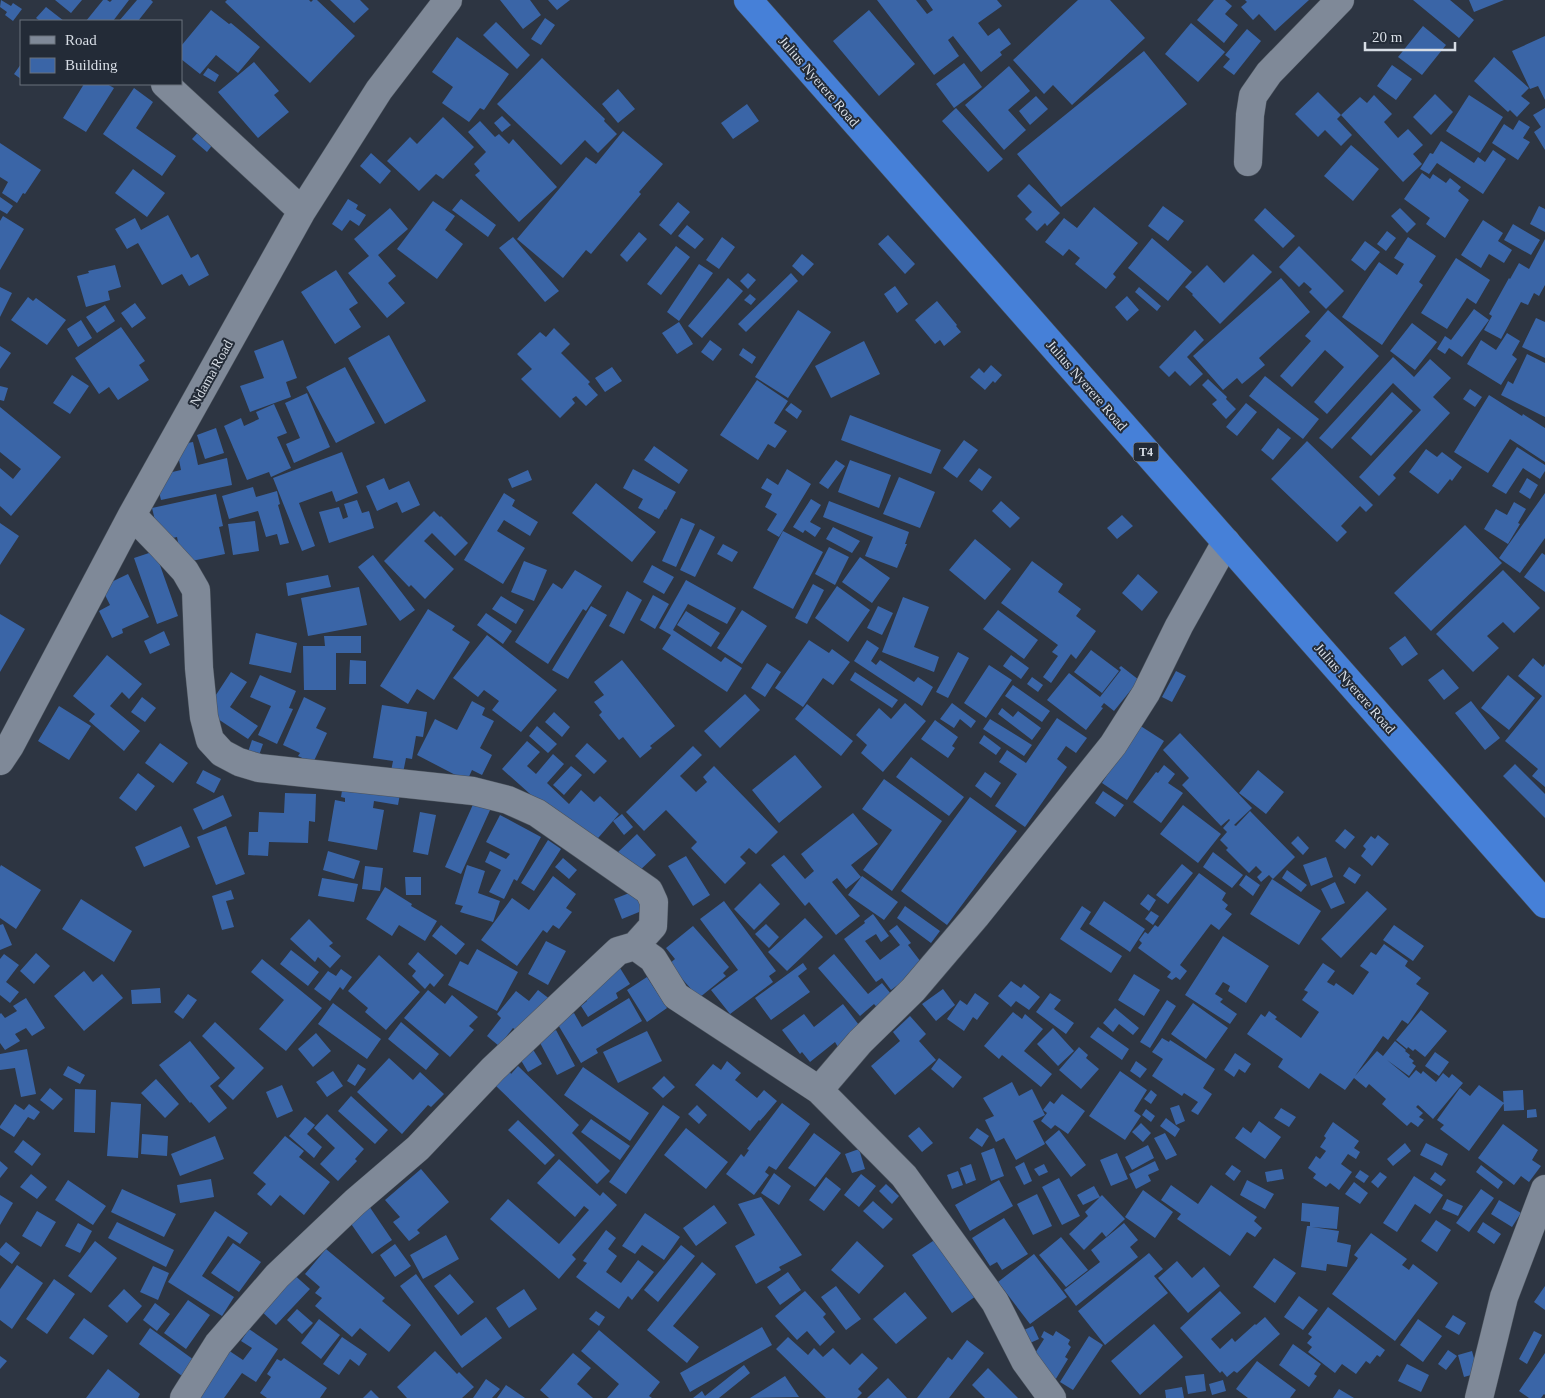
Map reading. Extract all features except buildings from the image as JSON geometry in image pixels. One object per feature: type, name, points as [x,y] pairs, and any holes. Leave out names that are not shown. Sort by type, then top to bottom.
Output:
[{"type":"highway","name":"Julius Nyerere Road","points":[[748,0],[1545,904]]},
{"type":"street","name":"Ndama Road","points":[[0,762],[132,516],[302,211],[379,90],[448,0]]},
{"type":"street","points":[[1248,162],[1250,115],[1253,96],[1269,72],[1340,0]]},
{"type":"street","points":[[166,85],[302,211]]},
{"type":"street","points":[[132,516],[179,565],[196,590],[199,668],[204,717],[210,740],[222,753],[239,762],[260,768],[473,791],[508,800],[537,813],[649,891],[654,902],[653,926],[635,946],[618,951],[493,1069],[418,1148],[355,1202],[277,1276],[218,1344],[184,1398]]},
{"type":"street","points":[[820,1090],[860,1042],[913,990],[964,931],[1113,745],[1146,693],[1179,626],[1226,542]]},
{"type":"street","points":[[635,946],[653,958],[676,996],[820,1090],[904,1176],[995,1302],[1025,1361],[1052,1398]]},
{"type":"street","points":[[1479,1398],[1504,1297],[1545,1189]]}]
